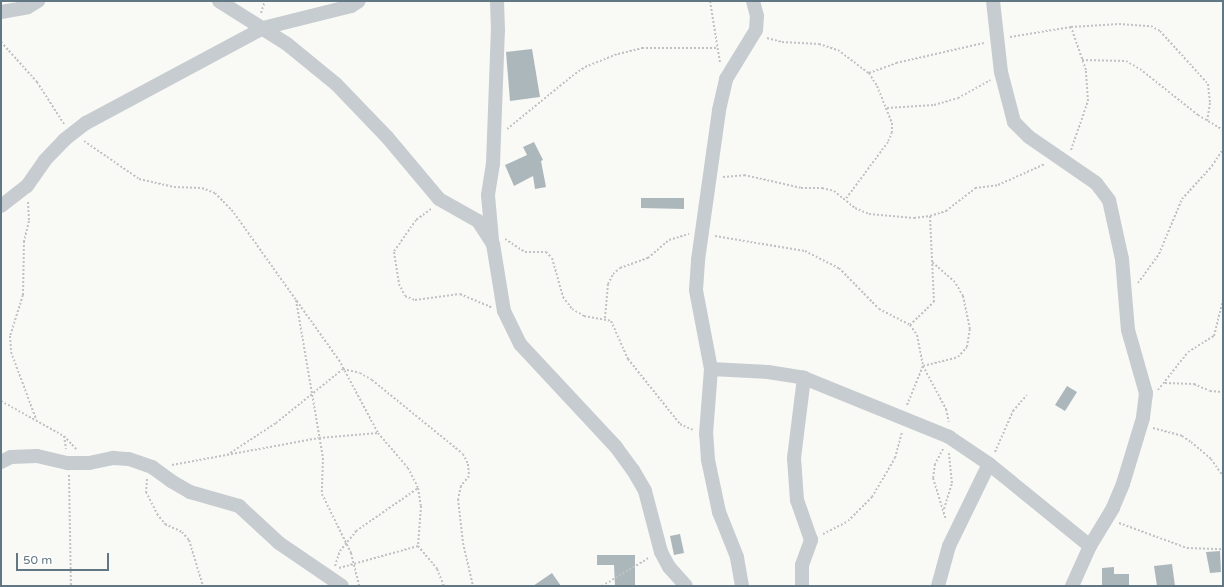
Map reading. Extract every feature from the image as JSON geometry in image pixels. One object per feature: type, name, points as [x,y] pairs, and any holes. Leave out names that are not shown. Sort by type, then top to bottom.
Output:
[{"type":"street","points":[[1,12],[28,7],[38,1]]},
{"type":"street","points":[[218,1],[263,28],[336,84],[388,137],[422,180],[445,204],[478,221],[492,240]]},
{"type":"street","points":[[1,206],[27,186],[45,160],[72,134],[86,123],[263,28],[351,6],[359,1]]},
{"type":"street","points":[[497,1],[498,30],[493,139],[488,195],[492,240],[504,311],[520,344],[616,447],[633,470],[645,491],[661,552],[669,567],[686,586]]},
{"type":"street","points":[[742,586],[737,557],[712,486],[706,434],[711,369],[696,290],[701,234],[719,110],[726,79],[756,30],[757,16],[753,1]]},
{"type":"street","points":[[993,1],[996,39],[1001,72],[1014,122],[1029,137],[1065,160],[1096,183],[1109,200],[1122,259],[1128,330],[1146,400],[1141,427],[1123,484],[1107,518],[1090,546],[1074,584]]},
{"type":"street","points":[[711,369],[768,372],[804,378],[904,420],[949,437],[989,464],[1090,546]]},
{"type":"street","points":[[802,586],[802,565],[811,540],[802,518],[795,480],[796,439],[804,378]]},
{"type":"street","points":[[1,462],[11,457],[37,456],[75,464],[113,458],[129,459],[152,467],[170,481],[190,492],[238,506],[279,543],[342,586]]},
{"type":"street","points":[[938,586],[949,546],[989,464]]},
{"type":"path","points":[[710,1],[716,48],[726,79]]},
{"type":"path","points":[[869,73],[896,63],[996,39],[1071,27],[1138,24],[1151,26],[1160,31],[1208,84],[1210,103],[1207,120]]},
{"type":"path","points":[[709,182],[730,175],[744,175],[785,185],[822,188],[834,191],[855,208],[869,214],[930,216],[946,210],[975,188],[998,185],[1065,160],[1088,101],[1086,70],[1071,27]]},
{"type":"path","points":[[756,30],[769,39],[819,44],[838,50],[869,73],[887,108],[892,123],[888,142],[846,200]]},
{"type":"path","points":[[1,42],[38,82],[72,134],[139,179],[174,187],[202,188],[215,194],[250,233],[296,298],[343,369],[378,434],[408,468],[418,488],[421,506],[418,546],[437,569],[444,586]]},
{"type":"path","points":[[493,139],[572,76],[590,65],[642,48],[716,48]]},
{"type":"path","points":[[1082,60],[1126,61],[1140,69],[1170,95],[1223,130]]},
{"type":"path","points":[[887,108],[934,105],[958,98],[983,85],[1001,72]]},
{"type":"path","points":[[1126,298],[1159,254],[1182,199],[1212,166],[1223,149]]},
{"type":"path","points":[[27,186],[29,209],[24,240],[25,275],[23,295],[10,336],[10,352],[36,419]]},
{"type":"path","points":[[445,204],[430,210],[416,220],[394,252],[398,284],[405,296],[416,300],[460,294],[504,311]]},
{"type":"path","points":[[910,325],[934,302],[930,216]]},
{"type":"path","points":[[605,318],[608,284],[613,274],[620,268],[648,258],[669,240],[684,234],[701,234],[780,245],[821,258],[838,268],[879,309],[910,325],[916,335],[923,366],[946,409],[949,437]]},
{"type":"path","points":[[492,240],[510,241],[526,252],[546,252],[552,258],[563,297],[572,309],[584,316],[605,318],[611,321],[616,328],[628,359],[680,424],[706,434]]},
{"type":"path","points":[[811,540],[848,521],[872,497],[895,458],[910,392],[923,366],[958,357],[967,347],[970,329],[963,296],[956,282],[932,262]]},
{"type":"path","points":[[296,298],[306,368],[313,395],[323,458],[322,494],[346,542],[355,565],[359,586]]},
{"type":"path","points":[[1146,400],[1165,383],[1188,352],[1214,336],[1223,300]]},
{"type":"path","points":[[227,455],[276,423],[313,395],[343,369]]},
{"type":"path","points":[[343,369],[355,371],[372,380],[463,454],[468,464],[468,476],[461,486],[458,499],[463,543],[473,586]]},
{"type":"path","points":[[1165,383],[1194,384],[1210,391],[1223,392]]},
{"type":"path","points":[[989,464],[1013,411],[1027,395]]},
{"type":"path","points":[[1,401],[36,419],[64,436],[75,445],[72,501],[71,586]]},
{"type":"path","points":[[1141,427],[1160,429],[1182,436],[1211,458],[1223,476]]},
{"type":"path","points":[[203,586],[189,540],[182,532],[165,524],[150,502],[146,492],[147,479],[152,467],[319,438],[378,434]]},
{"type":"path","points":[[944,510],[952,483],[952,468],[946,443],[935,464],[933,478],[944,510],[947,524]]},
{"type":"path","points":[[334,569],[346,542],[372,518],[418,488]]},
{"type":"path","points":[[1107,518],[1187,548],[1223,549]]},
{"type":"path","points":[[355,565],[418,546]]},
{"type":"path","points":[[602,586],[661,552]]},
{"type":"building","points":[[532,49],[540,97],[510,101],[506,52]]},
{"type":"building","points":[[534,142],[543,160],[541,161],[546,187],[535,189],[533,176],[514,186],[505,165],[527,155],[523,147]]},
{"type":"building","points":[[641,198],[684,198],[684,209],[641,208]]},
{"type":"building","points":[[1067,386],[1077,392],[1065,411],[1055,405]]},
{"type":"building","points":[[680,534],[684,553],[674,555],[670,536]]},
{"type":"building","points":[[1220,551],[1221,572],[1210,573],[1206,552]]},
{"type":"building","points":[[597,555],[635,555],[635,586],[615,586],[614,565],[597,565]]},
{"type":"building","points":[[1172,564],[1175,586],[1157,586],[1154,566]]},
{"type":"building","points":[[1114,567],[1114,574],[1129,574],[1129,586],[1102,586],[1102,568]]},
{"type":"building","points":[[552,573],[561,586],[533,586]]}]
